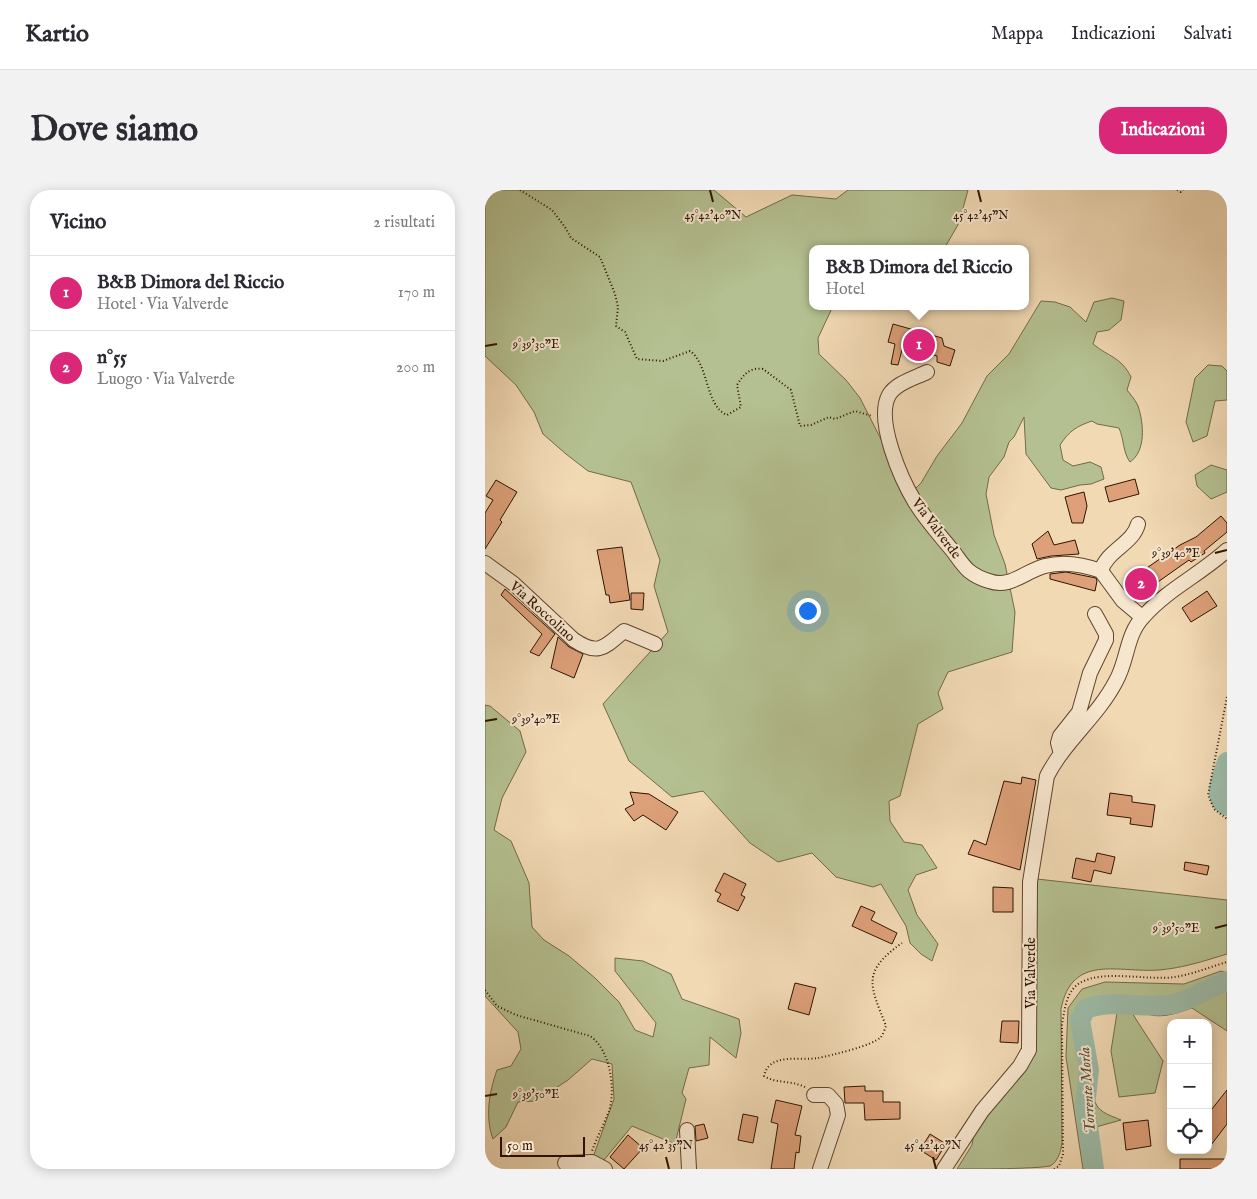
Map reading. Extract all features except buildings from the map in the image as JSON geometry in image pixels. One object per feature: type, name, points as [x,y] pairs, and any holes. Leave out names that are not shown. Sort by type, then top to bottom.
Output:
[{"type":"street","name":"Via Valverde","points":[[927,372],[899,385],[889,395],[884,408],[891,451],[914,500],[968,570],[989,581],[1000,584],[1012,582],[1032,570],[1047,565],[1069,563],[1101,570]]},
{"type":"street","points":[[1138,524],[1136,532],[1104,560],[1101,570],[1123,602],[1142,617]]},
{"type":"street","name":"Via Valverde","points":[[944,1169],[982,1111],[1019,1066],[1029,1050],[1030,882],[1045,784],[1055,760],[1099,708],[1117,680],[1131,634],[1142,617],[1165,595],[1215,562],[1227,550]]},
{"type":"street","name":"Via Roccolino","points":[[485,563],[514,584],[574,640],[586,648],[598,650],[624,631],[655,644]]},
{"type":"street","name":"Via Valverde","points":[[1061,754],[1058,743],[1060,736],[1079,712],[1090,673],[1106,640],[1106,634],[1095,614]]},
{"type":"street","points":[[814,1095],[828,1096],[836,1104],[838,1115],[820,1169]]},
{"type":"street","points":[[687,1130],[689,1169]]},
{"type":"street","points":[[565,1163],[592,1162],[605,1169]]},
{"type":"path","points":[[520,190],[553,210],[571,238],[600,257],[615,294],[618,307],[616,326],[625,332],[637,359],[663,361],[690,351],[698,357],[709,389],[719,409],[727,415],[741,407],[737,385],[744,374],[757,368],[763,369],[791,390],[800,426],[811,425],[829,417],[835,419],[855,411],[871,416],[879,423],[887,425]]},
{"type":"path","points":[[1177,190],[1181,192],[1183,190]]},
{"type":"path","points":[[1227,697],[1208,795],[1214,809],[1227,819]]},
{"type":"path","points":[[814,1095],[796,1083],[774,1082],[764,1076],[765,1070],[774,1062],[795,1058],[816,1058],[866,1045],[881,1037],[886,1026],[873,996],[875,970],[882,957],[901,943]]},
{"type":"path","points":[[1054,1169],[1059,1166],[1063,1154],[1062,1024],[1066,1003],[1071,992],[1079,983],[1095,977],[1175,977],[1227,962]]},
{"type":"path","points":[[485,990],[497,1006],[516,1015],[590,1036],[596,1040],[606,1059],[611,1096],[609,1113],[590,1155],[592,1162]]},
{"type":"green space","points":[[485,190],[714,190],[746,217],[792,195],[836,199],[848,190],[968,190],[959,223],[946,245],[809,245],[809,310],[831,310],[818,338],[819,354],[846,380],[860,398],[886,449],[915,489],[962,423],[987,376],[1009,354],[1041,301],[1055,302],[1070,307],[1086,322],[1094,302],[1112,298],[1124,301],[1121,320],[1109,330],[1097,332],[1093,344],[1119,361],[1131,377],[1127,390],[1137,404],[1142,421],[1142,437],[1139,451],[1130,462],[1119,428],[1097,424],[1092,421],[1087,423],[1070,433],[1060,445],[1063,460],[1073,466],[1090,462],[1101,467],[1104,479],[1091,484],[1061,490],[1051,488],[1026,454],[1024,417],[1014,437],[1009,442],[1004,457],[989,477],[986,494],[994,535],[1005,564],[1015,612],[1012,652],[948,672],[938,693],[943,709],[918,724],[900,796],[889,801],[890,821],[904,842],[922,845],[937,868],[916,875],[908,890],[917,915],[938,944],[932,961],[921,954],[910,943],[906,926],[881,884],[873,887],[836,877],[812,853],[778,862],[750,843],[703,791],[672,797],[629,761],[603,704],[668,632],[654,586],[660,560],[631,482],[588,471],[566,454],[543,434],[534,412],[516,385],[485,356]]},
{"type":"green space","points":[[1208,365],[1222,366],[1227,371],[1227,400],[1215,401],[1207,436],[1193,442],[1186,422],[1195,378]]},
{"type":"green space","points":[[1211,465],[1227,470],[1227,492],[1211,499],[1197,486],[1195,475]]},
{"type":"green space","points":[[485,705],[490,706],[520,731],[526,752],[502,798],[494,830],[511,841],[529,883],[532,927],[544,940],[569,956],[595,978],[619,1002],[635,1030],[653,1037],[656,1023],[615,971],[615,958],[643,961],[671,974],[682,999],[739,1019],[741,1033],[736,1058],[710,1037],[709,1065],[689,1068],[682,1093],[686,1099],[675,1144],[632,1126],[604,1160],[593,1157],[614,1099],[612,1064],[592,1059],[568,1080],[536,1101],[518,1102],[506,1127],[493,1139],[489,1114],[494,1078],[497,1070],[511,1066],[521,1049],[518,1032],[485,996]]},
{"type":"green space","points":[[1037,879],[1227,900],[1227,954],[1168,969],[1099,970],[1086,973],[1075,980],[1067,991],[1061,1009],[1062,1143],[1057,1159],[1050,1166],[1042,1167],[957,1169],[972,1145],[975,1127],[1033,1050],[1036,1020]]},
{"type":"green space","points":[[1221,971],[1227,973],[1227,1031],[1212,1021],[1212,1019],[1209,1019],[1192,1008],[1172,1014],[1156,1016],[1121,1002],[1106,999],[1086,1004],[1078,1014],[1080,1031],[1089,1052],[1093,1097],[1100,1110],[1121,1120],[1096,1127],[1101,1169],[1083,1169],[1066,1057],[1068,1008],[1082,989],[1105,982],[1184,984]]},
{"type":"green space","points":[[1117,1013],[1132,1013],[1163,1061],[1155,1093],[1119,1097],[1111,1051]]},
{"type":"waterway","name":"Torrente Morla","points":[[1227,762],[1219,786],[1220,797],[1227,806]]},
{"type":"waterway","name":"Torrente Morla","points":[[1094,1169],[1085,1106],[1089,1070],[1080,1020],[1086,1009],[1107,1004],[1152,1006],[1174,1004],[1187,1000],[1227,981]]},
{"type":"place","name":"B&B Dimora del Riccio","points":[[919,345]]},
{"type":"place","name":"n°55","points":[[1141,584]]}]
